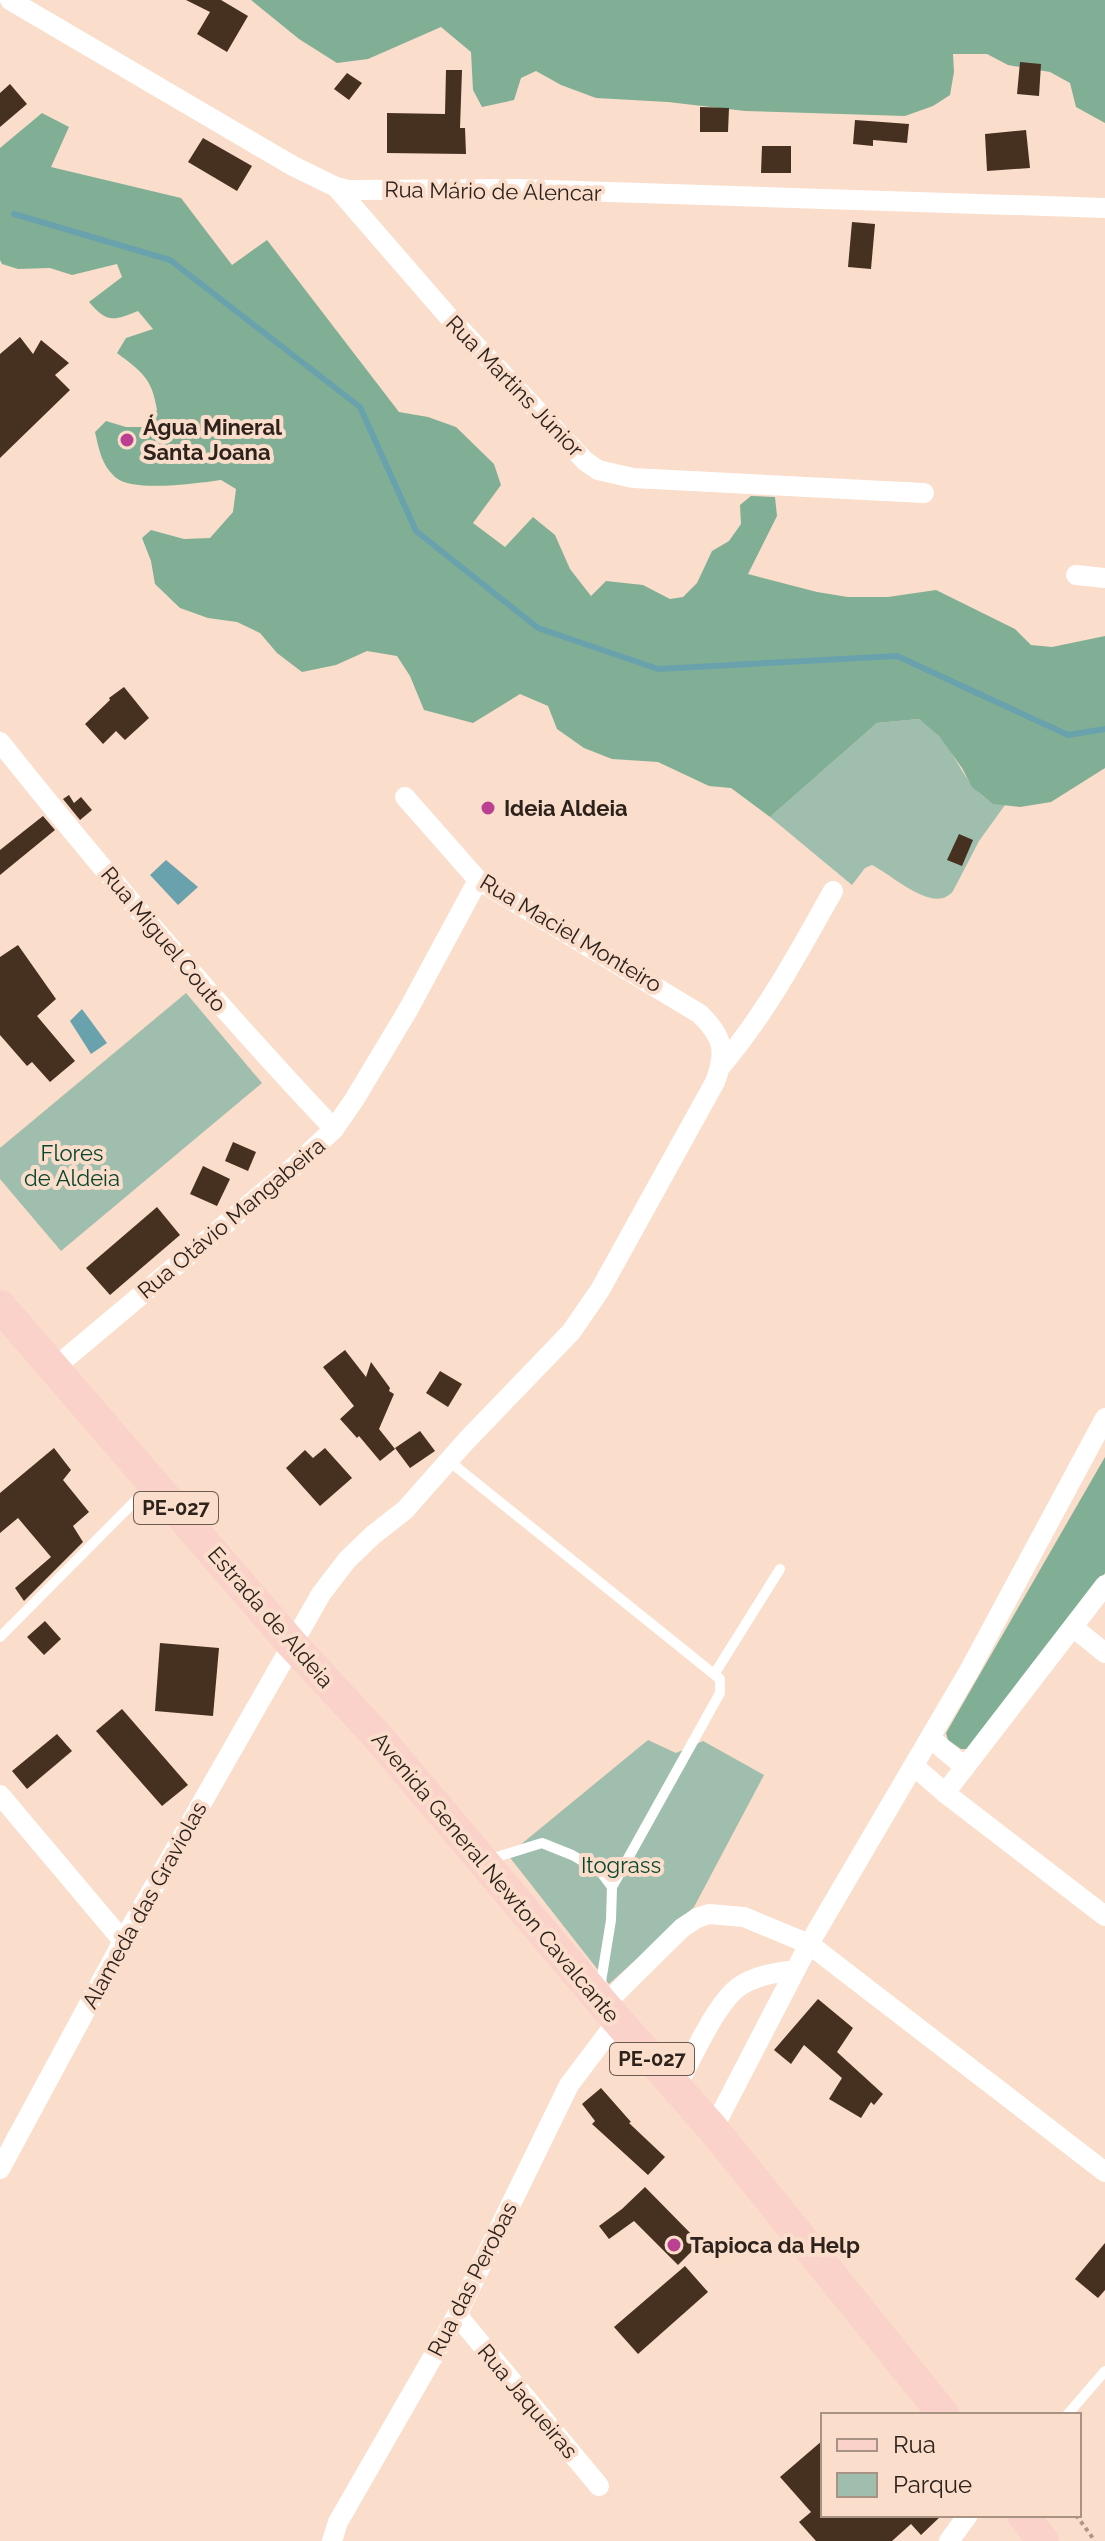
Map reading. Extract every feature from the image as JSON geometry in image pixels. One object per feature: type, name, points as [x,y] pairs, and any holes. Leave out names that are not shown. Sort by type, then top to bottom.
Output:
[{"type":"main road","name":"Estrada de Aldeia","points":[[0,1306],[291,1643],[353,1709]]},
{"type":"main road","name":"Avenida General Newton Cavalcante","points":[[353,1709],[713,2129],[942,2413]]},
{"type":"main road","points":[[1025,2517],[1043,2541]]},
{"type":"street","name":"Rua Mário de Alencar","points":[[10,0],[293,166],[336,187],[357,191],[518,189],[1105,208]]},
{"type":"street","name":"Rua Martins Júnior","points":[[336,187],[447,315],[585,461],[598,470],[633,478],[924,493]]},
{"type":"street","points":[[1076,575],[1105,578]]},
{"type":"street","name":"Rua Miguel Couto","points":[[0,742],[154,930],[245,1035],[334,1129]]},
{"type":"street","name":"Rua Maciel Monteiro","points":[[405,797],[478,880],[683,1002],[711,1026],[723,1052],[722,1065]]},
{"type":"street","name":"Rua Otávio Mangabeira","points":[[53,1369],[296,1165],[334,1129],[408,1010],[478,880]]},
{"type":"street","name":"Alameda das Graviolas","points":[[0,2169],[123,1941],[291,1643],[333,1575],[373,1535],[405,1510],[587,1311],[722,1065],[764,1008],[833,891]]},
{"type":"street","points":[[713,2129],[809,1944],[930,1738],[1105,1418]]},
{"type":"street","points":[[945,1793],[1105,1585]]},
{"type":"street","points":[[1074,1628],[1105,1653]]},
{"type":"street","points":[[930,1738],[965,1767]]},
{"type":"street","points":[[914,1766],[1105,1916]]},
{"type":"street","points":[[0,1795],[123,1941]]},
{"type":"street","name":"Rua das Perobas","points":[[332,2541],[338,2522],[457,2315],[607,2008],[682,1928],[709,1914],[744,1917],[809,1944],[1105,2172]]},
{"type":"street","points":[[676,2087],[713,2020],[738,1987],[772,1973],[795,1970]]},
{"type":"street","name":"Rua Jaqueiras","points":[[457,2315],[599,2486]]},
{"type":"street","points":[[949,2541],[967,2517]]},
{"type":"lane","points":[[449,1461],[720,1679],[720,1693],[612,1887],[607,2008]]},
{"type":"lane","points":[[0,1637],[154,1483]]},
{"type":"lane","points":[[715,1673],[780,1569]]},
{"type":"lane","points":[[482,1861],[542,1843],[600,1871],[612,1887]]},
{"type":"lane","points":[[1069,2413],[1105,2371]]},
{"type":"path","points":[[1077,2517],[1095,2541]]},
{"type":"green space","points":[[251,0],[1105,0],[1105,123],[1076,107],[1070,83],[1050,72],[1008,65],[987,54],[953,54],[950,95],[933,106],[905,116],[745,111],[596,98],[561,85],[536,71],[521,78],[514,100],[482,107],[473,90],[471,52],[441,27],[368,59],[337,63],[299,39]]},
{"type":"green space","points":[[42,113],[69,127],[51,167],[181,198],[232,265],[267,240],[399,412],[428,417],[456,427],[494,464],[501,485],[473,523],[505,547],[533,517],[555,535],[570,569],[591,596],[606,581],[643,585],[670,599],[683,597],[697,583],[712,551],[729,541],[741,524],[740,505],[751,496],[775,497],[777,516],[748,574],[848,597],[888,597],[936,590],[1015,629],[1031,645],[1052,647],[1105,636],[1105,768],[1051,802],[1020,807],[993,804],[972,787],[939,736],[919,719],[877,723],[770,817],[731,788],[709,786],[658,762],[612,759],[584,748],[557,729],[548,706],[520,694],[473,723],[424,710],[410,676],[397,656],[367,651],[336,665],[302,672],[277,653],[260,633],[237,622],[208,618],[180,608],[155,584],[151,561],[142,538],[151,530],[184,539],[210,538],[233,512],[236,489],[221,480],[166,486],[136,485],[115,477],[104,462],[95,432],[106,421],[126,427],[144,427],[157,410],[149,383],[117,353],[126,338],[153,329],[138,311],[111,318],[101,314],[89,302],[122,277],[117,264],[72,275],[50,268],[18,269],[2,264],[0,148]]},
{"type":"green space","points":[[919,719],[946,744],[982,796],[1005,805],[979,841],[953,891],[935,899],[914,891],[872,865],[865,868],[852,885],[770,817],[877,723]]},
{"type":"green space","name":"Flores de Aldeia","points":[[186,993],[262,1083],[61,1251],[0,1179],[0,1148]]},
{"type":"green space","points":[[1105,1457],[1105,1573],[969,1749],[961,1749],[948,1740],[946,1733]]},
{"type":"green space","name":"Itograss","points":[[648,1740],[676,1753],[703,1741],[764,1775],[694,1907],[609,1984],[508,1855]]},
{"type":"water","points":[[166,860],[198,887],[178,905],[150,875]]},
{"type":"water","points":[[82,1009],[107,1043],[91,1054],[70,1021]]},
{"type":"building","points":[[186,0],[221,0],[248,16],[227,52],[197,34],[210,12]]},
{"type":"building","points":[[1020,62],[1041,64],[1039,96],[1017,94]]},
{"type":"building","points":[[446,70],[462,70],[460,128],[465,128],[466,154],[387,153],[387,113],[445,114]]},
{"type":"building","points":[[347,73],[362,83],[349,100],[334,89]]},
{"type":"building","points":[[10,84],[27,104],[0,127],[0,93]]},
{"type":"building","points":[[700,107],[729,108],[728,132],[700,132]]},
{"type":"building","points":[[855,120],[909,124],[907,143],[873,140],[873,146],[853,144]]},
{"type":"building","points":[[1026,130],[1030,168],[987,171],[985,134]]},
{"type":"building","points":[[203,138],[252,166],[237,191],[188,162]]},
{"type":"building","points":[[762,146],[791,146],[791,173],[761,173]]},
{"type":"building","points":[[852,222],[875,224],[871,269],[848,267]]},
{"type":"building","points":[[20,337],[33,354],[41,340],[69,363],[55,375],[70,390],[0,458],[0,354]]},
{"type":"building","points":[[124,687],[149,718],[125,740],[116,731],[103,744],[85,724]]},
{"type":"building","points":[[69,795],[74,803],[81,797],[92,810],[80,820],[63,799]]},
{"type":"building","points":[[43,816],[55,830],[0,875],[0,850]]},
{"type":"building","points":[[959,834],[973,840],[962,866],[947,860]]},
{"type":"building","points":[[18,945],[56,999],[37,1016],[75,1061],[50,1082],[32,1062],[27,1066],[0,1035],[0,957]]},
{"type":"building","points":[[233,1142],[256,1152],[248,1171],[225,1161]]},
{"type":"building","points":[[203,1166],[230,1179],[217,1206],[190,1194]]},
{"type":"building","points":[[157,1207],[180,1235],[110,1295],[86,1268]]},
{"type":"building","points":[[345,1350],[366,1377],[371,1362],[394,1394],[379,1429],[395,1449],[380,1461],[340,1419],[354,1406],[323,1367]]},
{"type":"building","points":[[440,1371],[462,1384],[448,1407],[426,1393]]},
{"type":"building","points":[[420,1431],[435,1451],[410,1468],[395,1448]]},
{"type":"building","points":[[54,1448],[71,1470],[63,1480],[89,1512],[73,1526],[83,1542],[24,1601],[15,1588],[51,1557],[18,1518],[0,1533],[0,1493]]},
{"type":"building","points":[[325,1448],[352,1478],[320,1506],[286,1468],[305,1450],[313,1458]]},
{"type":"building","points":[[45,1621],[61,1639],[44,1655],[27,1637]]},
{"type":"building","points":[[160,1643],[219,1648],[213,1716],[155,1711]]},
{"type":"building","points":[[122,1709],[188,1785],[162,1806],[96,1731]]},
{"type":"building","points":[[57,1734],[72,1751],[27,1789],[12,1771]]},
{"type":"building","points":[[818,1999],[853,2028],[837,2052],[883,2094],[874,2105],[871,2102],[861,2118],[829,2099],[842,2078],[804,2045],[791,2064],[774,2050]]},
{"type":"building","points":[[601,2088],[629,2123],[665,2157],[648,2175],[592,2124],[595,2121],[582,2104]]},
{"type":"building","points":[[645,2187],[700,2243],[678,2265],[634,2221],[609,2239],[599,2226]]},
{"type":"building","points":[[1105,2243],[1105,2290],[1098,2298],[1075,2279]]},
{"type":"building","points":[[685,2266],[708,2292],[638,2354],[614,2327]]},
{"type":"building","points":[[821,2442],[821,2517],[940,2517],[921,2535],[911,2524],[892,2541],[816,2541],[799,2522],[811,2512],[780,2477]]},
{"type":"waterway","points":[[14,214],[170,260],[360,407],[416,531],[538,628],[658,669],[897,656],[1068,735],[1105,729]]},
{"type":"place","name":"Água Mineral Santa Joana","points":[[127,440]]},
{"type":"place","name":"Ideia Aldeia","points":[[488,808]]},
{"type":"place","name":"Tapioca da Help","points":[[674,2245]]}]
